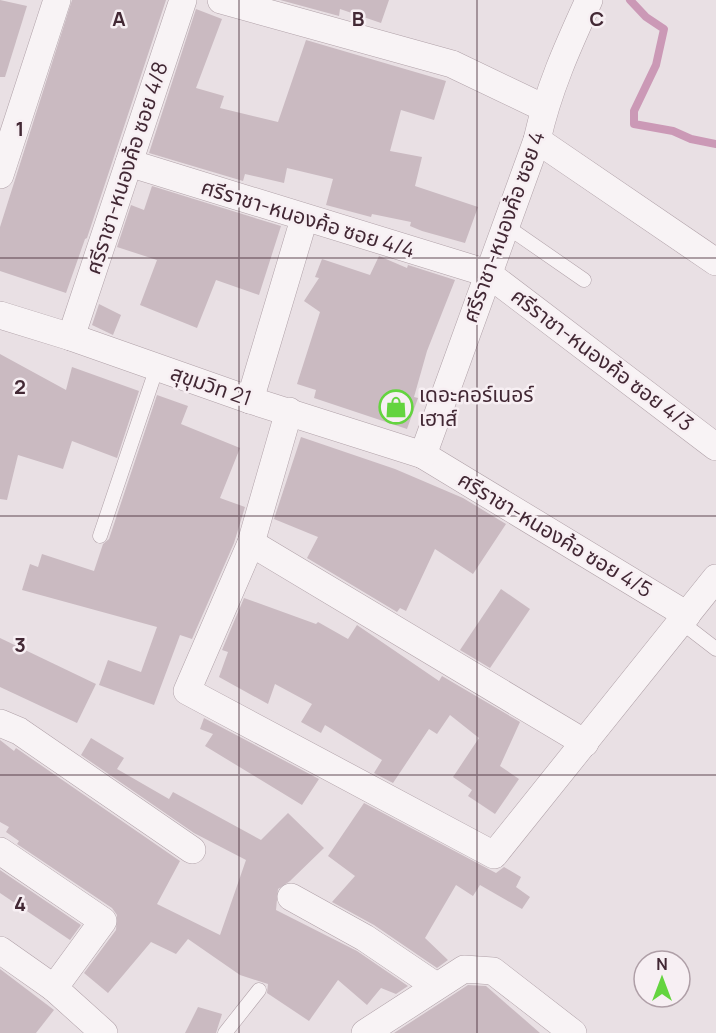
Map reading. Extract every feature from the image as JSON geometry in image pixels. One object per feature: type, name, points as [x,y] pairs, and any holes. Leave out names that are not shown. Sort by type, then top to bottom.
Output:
[{"type":"street","points":[[0,175],[57,0]]},
{"type":"street","name":"ศรีราชา-หนองค้อ ซอย 4/8","points":[[71,337],[183,0]]},
{"type":"street","points":[[221,0],[452,64],[544,108]]},
{"type":"street","name":"ศรีราชา-หนองค้อ ซอย 4","points":[[423,455],[537,140],[544,108],[560,64],[589,0]]},
{"type":"street","points":[[537,140],[716,262]]},
{"type":"street","name":"ศรีราชา-หนองค้อ ซอย 4/4","points":[[129,163],[304,219],[487,273]]},
{"type":"street","points":[[250,400],[304,219]]},
{"type":"street","name":"ศรีราชา-หนองค้อ ซอย 4/3","points":[[487,273],[716,447]]},
{"type":"street","name":"สุขุมวิท 21","points":[[0,315],[71,337],[250,400],[423,455]]},
{"type":"street","points":[[289,411],[251,543],[187,691],[494,855],[716,578]]},
{"type":"street","name":"ศรีราชา-หนองค้อ ซอย 4/5","points":[[423,455],[684,619]]},
{"type":"street","points":[[251,543],[585,743]]},
{"type":"street","points":[[0,723],[19,731],[192,850]]},
{"type":"street","points":[[0,850],[103,921],[54,988]]},
{"type":"street","points":[[291,897],[365,938],[436,986]]},
{"type":"street","points":[[0,950],[54,988],[104,1033]]},
{"type":"street","points":[[365,1033],[464,969],[493,971],[573,1033]]},
{"type":"lane","points":[[506,226],[584,280]]},
{"type":"lane","points":[[100,536],[157,367]]},
{"type":"lane","points":[[684,619],[716,649]]},
{"type":"lane","points":[[225,1033],[259,990]]},
{"type":"building","points":[[0,0],[27,6],[5,77],[0,77]]},
{"type":"building","points":[[72,0],[166,0],[87,238],[66,293],[0,271],[0,227]]},
{"type":"building","points":[[280,0],[389,0],[381,23],[340,9],[339,16]]},
{"type":"building","points":[[196,9],[222,19],[196,88],[224,96],[220,108],[278,122],[306,40],[446,81],[434,120],[401,110],[390,151],[422,157],[415,186],[478,207],[465,243],[422,231],[410,226],[411,222],[372,214],[371,217],[326,205],[333,179],[287,168],[284,183],[245,174],[243,181],[149,153]]},
{"type":"building","points":[[152,186],[281,226],[259,295],[216,280],[197,328],[140,305],[157,260],[117,247],[131,205],[144,210]]},
{"type":"building","points":[[379,256],[407,268],[408,265],[455,280],[427,351],[414,397],[418,398],[407,429],[314,398],[316,390],[297,384],[320,312],[304,301],[319,278],[315,277],[322,259],[370,275]]},
{"type":"building","points":[[99,304],[121,315],[113,335],[92,325]]},
{"type":"building","points":[[0,354],[66,390],[72,367],[139,391],[117,458],[72,441],[63,469],[18,455],[7,500],[0,499]]},
{"type":"building","points":[[157,395],[188,406],[181,424],[240,448],[220,498],[245,507],[234,543],[192,639],[180,635],[154,705],[99,685],[108,660],[141,672],[157,627],[22,590],[30,564],[38,567],[42,554],[94,571],[103,544],[109,539]]},
{"type":"building","points":[[301,437],[395,469],[463,498],[506,524],[473,574],[435,549],[406,611],[400,608],[397,612],[307,558],[318,537],[274,519]]},
{"type":"building","points":[[501,589],[530,609],[490,668],[460,650]]},
{"type":"building","points":[[244,598],[316,624],[318,622],[348,639],[357,625],[439,681],[442,676],[520,722],[500,766],[519,779],[495,814],[468,796],[472,790],[453,777],[479,738],[450,715],[437,734],[429,729],[393,783],[374,773],[382,760],[325,725],[321,733],[301,722],[312,704],[275,684],[268,704],[219,677],[228,652],[222,650]]},
{"type":"building","points":[[0,638],[96,684],[77,723],[0,687]]},
{"type":"building","points":[[204,718],[319,779],[302,805],[205,746],[213,734],[200,729]]},
{"type":"building","points":[[91,738],[124,758],[117,769],[169,799],[173,792],[261,840],[288,813],[324,848],[290,881],[278,889],[276,910],[357,951],[408,986],[396,994],[381,988],[367,1005],[338,980],[309,1021],[267,993],[268,984],[240,975],[188,939],[176,954],[151,942],[108,993],[84,973],[116,930],[117,915],[112,908],[17,844],[19,841],[6,832],[9,827],[0,822],[0,740],[14,751],[16,748],[180,861],[157,904],[220,935],[246,860],[194,833],[81,755]]},
{"type":"building","points":[[364,803],[496,873],[504,867],[521,877],[516,887],[530,897],[522,909],[480,885],[473,896],[456,885],[425,938],[448,960],[437,968],[374,925],[332,902],[355,876],[328,856]]},
{"type":"building","points":[[0,870],[81,925],[70,940],[0,893]]},
{"type":"building","points":[[0,969],[54,1010],[36,1033],[0,1033]]},
{"type":"building","points":[[468,985],[486,986],[540,1033],[394,1033]]},
{"type":"building","points":[[198,1007],[222,1014],[216,1033],[185,1033]]},
{"type":"waterway","points":[[630,0],[646,17],[664,29],[656,65],[634,111],[634,124],[673,131],[691,139],[716,144]]},
{"type":"place","name":"เดอะคอร์เนอร์ เฮาส์","points":[[396,407]]}]
